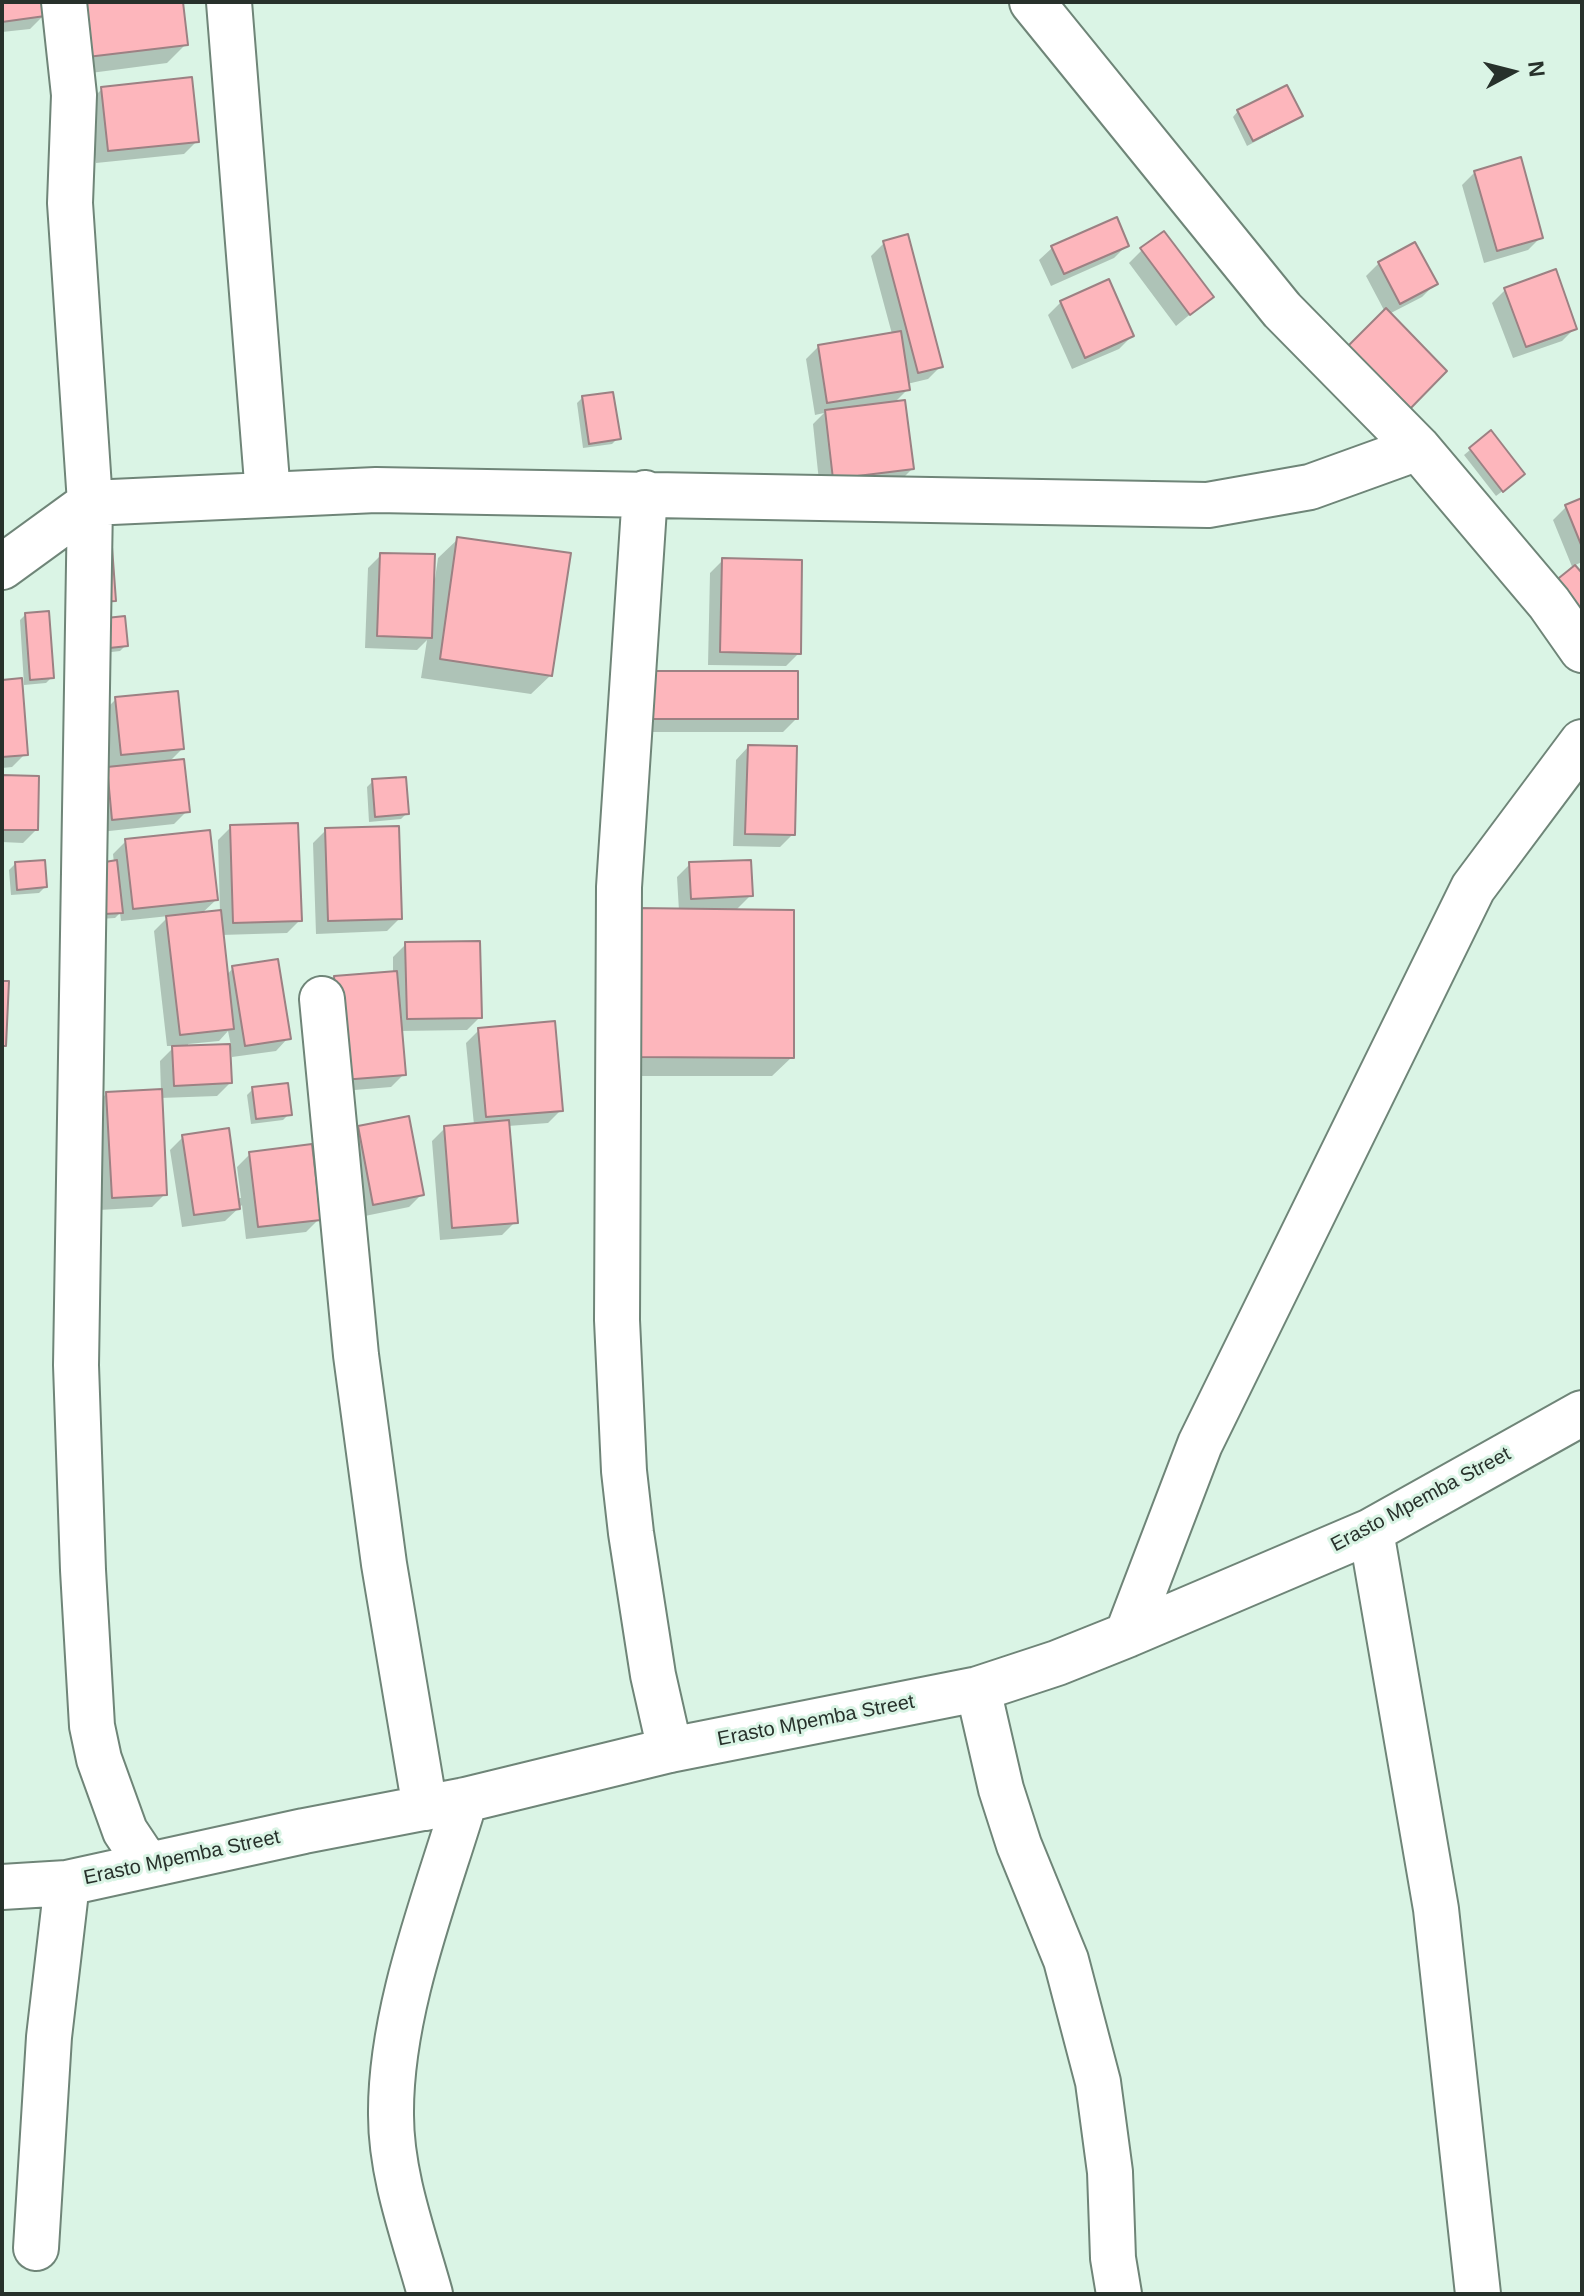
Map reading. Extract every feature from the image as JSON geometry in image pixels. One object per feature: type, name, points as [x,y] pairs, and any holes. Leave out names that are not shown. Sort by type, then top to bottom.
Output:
[{"type":"street","points":[[64,2],[74,95],[70,203],[90,503],[76,1365],[83,1570],[92,1726],[99,1759],[125,1831],[147,1864]]},
{"type":"street","points":[[229,2],[268,495]]},
{"type":"street","points":[[1032,2],[1282,310],[1418,448],[1549,603],[1582,650]]},
{"type":"street","points":[[2,567],[90,503],[376,490],[1208,505],[1310,487],[1418,448]]},
{"type":"street","points":[[645,493],[619,887],[617,1320],[620,1411],[631,1533],[649,1649],[670,1750]]},
{"type":"street","points":[[1127,1635],[1200,1444],[1473,888],[1582,742]]},
{"type":"street","points":[[322,999],[356,1355],[384,1564],[445,1804],[394,2052],[391,2117],[398,2176],[430,2294]]},
{"type":"street","name":"Erasto Mpemba Street","points":[[2,1887],[67,1883],[445,1804],[670,1750],[978,1689],[1057,1663],[1127,1635],[1371,1531],[1582,1413]]},
{"type":"street","points":[[1371,1531],[1436,1909],[1478,2294]]},
{"type":"street","points":[[978,1689],[1001,1789],[1019,1845],[1066,1960],[1098,2082],[1110,2172],[1113,2258],[1119,2294]]},
{"type":"street","points":[[36,2248],[49,2037],[67,1883]]},
{"type":"building","points":[[2,2],[43,2],[45,16],[2,22]]},
{"type":"building","points":[[72,2],[183,2],[188,45],[79,58]]},
{"type":"building","points":[[192,77],[199,142],[108,151],[101,87]]},
{"type":"building","points":[[1287,85],[1303,116],[1253,141],[1237,110]]},
{"type":"building","points":[[1521,157],[1543,238],[1497,251],[1474,171]]},
{"type":"building","points":[[1117,217],[1129,246],[1064,274],[1051,246]]},
{"type":"building","points":[[1164,231],[1214,297],[1190,315],[1140,248]]},
{"type":"building","points":[[908,234],[943,367],[918,373],[883,241]]},
{"type":"building","points":[[1415,242],[1438,284],[1400,304],[1378,262]]},
{"type":"building","points":[[1556,269],[1577,329],[1526,347],[1504,288]]},
{"type":"building","points":[[1109,279],[1134,336],[1085,358],[1060,301]]},
{"type":"building","points":[[1386,308],[1447,371],[1406,413],[1344,350]]},
{"type":"building","points":[[901,331],[910,390],[827,403],[818,345]]},
{"type":"building","points":[[613,392],[621,439],[589,444],[582,396]]},
{"type":"building","points":[[905,400],[914,469],[833,479],[825,410]]},
{"type":"building","points":[[1491,430],[1525,474],[1503,492],[1469,448]]},
{"type":"building","points":[[1582,498],[1582,547],[1565,505]]},
{"type":"building","points":[[457,537],[571,553],[552,676],[440,659]]},
{"type":"building","points":[[112,547],[116,601],[97,602],[94,548]]},
{"type":"building","points":[[380,553],[435,554],[432,638],[377,636]]},
{"type":"building","points":[[722,558],[802,560],[801,654],[720,652]]},
{"type":"building","points":[[1575,565],[1582,573],[1582,627],[1549,586]]},
{"type":"building","points":[[49,611],[54,678],[30,680],[25,613]]},
{"type":"building","points":[[125,616],[128,646],[100,649],[97,619]]},
{"type":"building","points":[[653,671],[798,671],[798,719],[653,719]]},
{"type":"building","points":[[22,678],[28,755],[2,757],[2,680]]},
{"type":"building","points":[[178,691],[184,749],[121,755],[115,697]]},
{"type":"building","points":[[748,745],[797,746],[795,835],[745,834]]},
{"type":"building","points":[[184,759],[190,812],[112,820],[107,767]]},
{"type":"building","points":[[2,775],[39,776],[38,830],[2,830]]},
{"type":"building","points":[[406,777],[409,814],[375,817],[372,779]]},
{"type":"building","points":[[298,823],[302,921],[233,923],[230,825]]},
{"type":"building","points":[[399,826],[402,919],[328,921],[325,828]]},
{"type":"building","points":[[210,830],[218,900],[133,909],[125,839]]},
{"type":"building","points":[[45,860],[47,887],[17,890],[15,862]]},
{"type":"building","points":[[117,860],[123,913],[104,914],[99,863]]},
{"type":"building","points":[[751,860],[753,896],[691,899],[689,862]]},
{"type":"building","points":[[637,908],[794,910],[794,1058],[636,1057]]},
{"type":"building","points":[[221,910],[234,1029],[180,1035],[166,916]]},
{"type":"building","points":[[480,941],[482,1018],[407,1019],[405,942]]},
{"type":"building","points":[[278,959],[291,1039],[245,1046],[232,966]]},
{"type":"building","points":[[397,971],[406,1075],[342,1080],[334,976]]},
{"type":"building","points":[[2,981],[9,981],[6,1046],[2,1046]]},
{"type":"building","points":[[555,1021],[563,1111],[486,1117],[478,1028]]},
{"type":"building","points":[[230,1044],[232,1083],[174,1086],[172,1046]]},
{"type":"building","points":[[288,1083],[292,1115],[256,1119],[252,1087]]},
{"type":"building","points":[[162,1089],[167,1195],[112,1198],[106,1092]]},
{"type":"building","points":[[409,1116],[424,1195],[373,1205],[358,1126]]},
{"type":"building","points":[[509,1120],[518,1223],[452,1228],[444,1126]]},
{"type":"building","points":[[229,1128],[240,1209],[194,1215],[182,1135]]},
{"type":"building","points":[[312,1144],[321,1220],[258,1227],[249,1152]]}]
